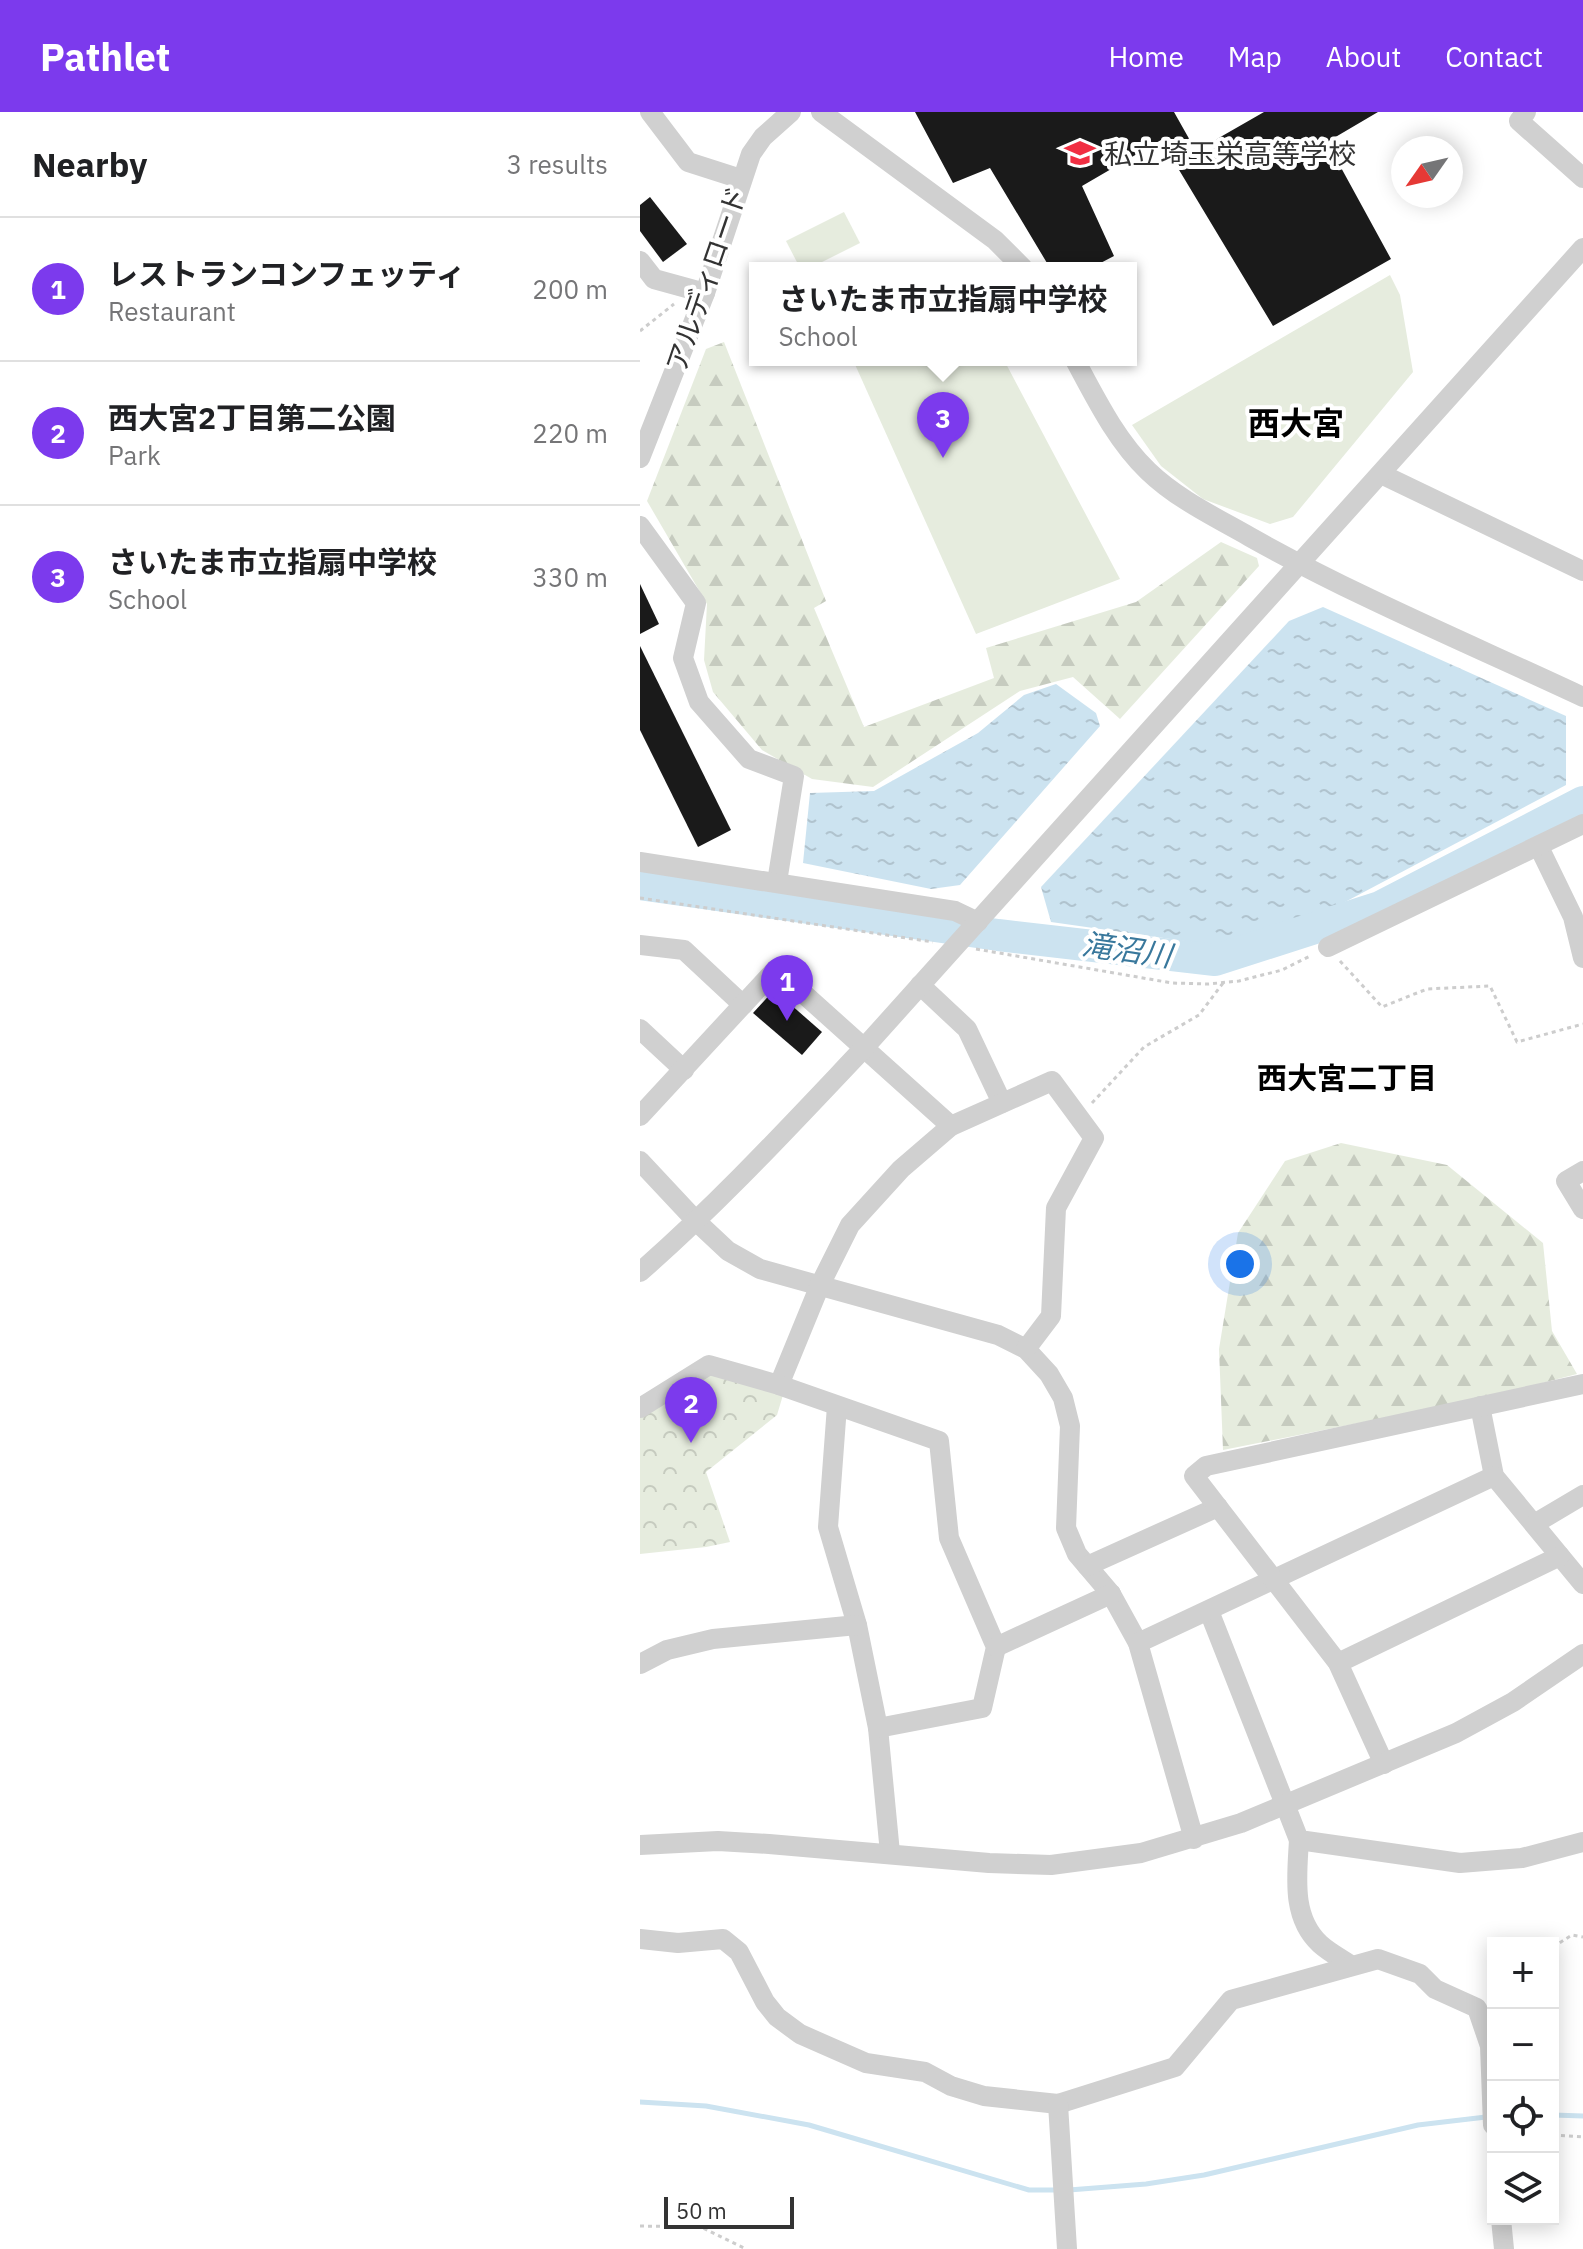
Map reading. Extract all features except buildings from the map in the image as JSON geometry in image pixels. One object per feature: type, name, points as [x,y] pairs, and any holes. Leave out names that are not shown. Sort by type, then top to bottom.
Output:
[{"type":"street","points":[[650,112],[688,162],[741,179]]},
{"type":"street","name":"アルディロード","points":[[640,458],[705,293],[751,154],[763,137],[791,112]]},
{"type":"street","points":[[821,112],[995,240],[1017,262]]},
{"type":"street","points":[[1526,112],[1519,121],[1583,178]]},
{"type":"street","points":[[640,1272],[697,1222],[863,1049],[1583,248]]},
{"type":"street","points":[[640,261],[654,279],[705,293]]},
{"type":"street","points":[[1078,366],[1126,447],[1148,472],[1181,498],[1300,565],[1583,697]]},
{"type":"street","points":[[1381,474],[1583,571]]},
{"type":"street","points":[[640,526],[696,603],[683,658],[699,702],[749,759],[794,776],[777,882]]},
{"type":"street","points":[[1328,947],[1583,824]]},
{"type":"street","points":[[1539,847],[1573,917],[1583,958]]},
{"type":"street","points":[[640,862],[955,911],[968,933]]},
{"type":"street","points":[[640,945],[684,950],[743,1005]]},
{"type":"street","points":[[640,1116],[776,969],[951,1126]]},
{"type":"street","points":[[920,985],[967,1029],[1002,1103]]},
{"type":"street","points":[[640,1029],[684,1070]]},
{"type":"street","points":[[779,1385],[820,1285],[850,1225],[901,1169],[951,1126],[1052,1081],[1094,1138],[1056,1208],[1051,1316],[1026,1349]]},
{"type":"street","points":[[640,1161],[728,1251],[760,1269],[998,1335],[1026,1349],[1049,1374],[1063,1398],[1070,1426],[1066,1528],[1077,1554],[1111,1594],[1138,1643],[1194,1839]]},
{"type":"street","points":[[1583,1171],[1566,1181],[1583,1209]]},
{"type":"street","points":[[640,1408],[709,1365],[779,1385],[939,1441],[949,1538],[996,1647],[982,1708],[878,1728]]},
{"type":"street","points":[[1384,1764],[1338,1663],[1194,1476],[1206,1466],[1583,1384]]},
{"type":"street","points":[[837,1406],[828,1527],[857,1625],[878,1728],[890,1853]]},
{"type":"street","points":[[1480,1406],[1494,1476],[1583,1584]]},
{"type":"street","points":[[1138,1643],[1494,1476]]},
{"type":"street","points":[[1534,1524],[1583,1495]]},
{"type":"street","points":[[1087,1566],[1218,1507]]},
{"type":"street","points":[[1338,1663],[1560,1556]]},
{"type":"street","points":[[996,1647],[1111,1594]]},
{"type":"street","points":[[1209,1611],[1299,1840],[1297,1901],[1306,1924],[1319,1943],[1352,1966]]},
{"type":"street","points":[[640,1664],[667,1650],[713,1639],[857,1625]]},
{"type":"street","points":[[640,1845],[718,1841],[989,1863],[1051,1865],[1127,1855],[1194,1839],[1384,1764],[1489,1716],[1583,1654]]},
{"type":"street","points":[[1299,1840],[1460,1863],[1522,1858],[1583,1842]]},
{"type":"street","points":[[640,1939],[678,1943],[723,1939],[739,1952],[765,2002],[777,2017],[800,2034],[866,2063],[925,2072],[951,2086],[984,2096],[1058,2104],[1175,2067],[1231,2000],[1378,1959],[1420,1974],[1435,1989],[1477,2008],[1490,2046],[1491,2081]]},
{"type":"street","points":[[1058,2104],[1067,2249]]},
{"type":"street","points":[[1502,2225],[1504,2249]]},
{"type":"path","points":[[640,331],[673,306],[679,286]]},
{"type":"path","points":[[640,898],[968,933],[1172,983],[1223,983],[1282,970],[1328,947],[1382,1007],[1427,989],[1490,986],[1517,1042],[1581,1025],[1583,1032]]},
{"type":"path","points":[[1079,1117],[1144,1047],[1199,1015],[1223,983]]},
{"type":"path","points":[[1559,1943],[1572,1935],[1583,1937]]},
{"type":"path","points":[[1559,2135],[1583,2137]]},
{"type":"path","points":[[640,2226],[701,2227],[746,2249]]},
{"type":"green space","points":[[844,212],[860,243],[822,262],[797,262],[786,241]]},
{"type":"green space","points":[[1390,275],[1400,295],[1413,372],[1293,517],[1270,524],[1203,499],[1161,466],[1132,425]]},
{"type":"green space","points":[[724,342],[826,601],[814,608],[864,727],[994,678],[986,648],[1136,602],[1221,542],[1257,558],[1259,566],[1120,719],[1073,677],[1020,691],[873,787],[812,779],[762,750],[713,692],[704,660],[707,604],[647,501],[706,349]]},
{"type":"green space","points":[[856,366],[1007,366],[1120,579],[976,634]]},
{"type":"green space","points":[[1341,1143],[1447,1165],[1543,1243],[1552,1331],[1577,1374],[1489,1397],[1223,1450],[1219,1349],[1238,1233],[1285,1161]]},
{"type":"green space","points":[[710,1370],[783,1395],[777,1415],[706,1472],[730,1542],[640,1554],[640,1414]]},
{"type":"water","points":[[1323,607],[1566,716],[1566,785],[1311,920],[1213,945],[1051,922],[1041,887],[1289,621]]},
{"type":"water","points":[[1056,684],[1096,713],[1100,726],[960,885],[931,889],[803,863],[810,793],[874,791],[978,733],[1024,695]]},
{"type":"waterway","name":"滝沼川","points":[[640,884],[998,935],[1215,960],[1380,907],[1583,802]]},
{"type":"waterway","points":[[640,2102],[706,2106],[809,2125],[1029,2190],[1059,2190]]},
{"type":"waterway","points":[[1559,2115],[1583,2116]]},
{"type":"waterway","points":[[1069,2190],[1146,2184],[1204,2175],[1418,2125],[1486,2117]]},
{"type":"place","name":"私立埼玉栄高等学校","points":[[1080,153]]},
{"type":"place","name":"さいたま市立指扇中学校","points":[[943,458]]},
{"type":"place","name":"レストランコンフェッティ","points":[[787,1021]]},
{"type":"place","name":"西大宮2丁目第二公園","points":[[691,1443]]},
{"type":"district","name":"西大宮","points":[[1296,423]]},
{"type":"district","name":"西大宮二丁目","points":[[1347,1077]]}]
